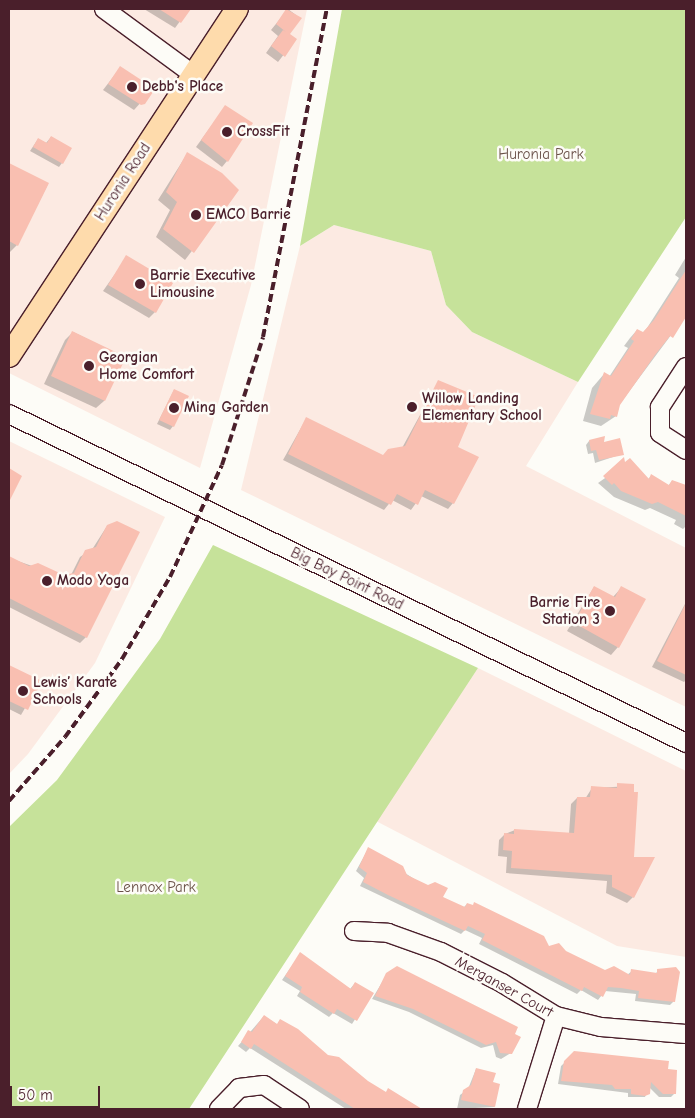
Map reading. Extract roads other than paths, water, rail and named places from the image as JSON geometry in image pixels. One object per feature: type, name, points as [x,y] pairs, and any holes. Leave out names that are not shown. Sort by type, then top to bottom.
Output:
[{"type":"main road","name":"Huronia Road","points":[[9,356],[238,9]]},
{"type":"street","points":[[104,9],[194,75]]},
{"type":"street","points":[[686,367],[660,407],[660,432],[686,450]]},
{"type":"street","name":"Big Bay Point Road","points":[[9,414],[686,743]]},
{"type":"street","name":"Merganser Court","points":[[354,931],[388,933],[441,952],[502,983],[556,1016],[601,1028],[686,1034]]},
{"type":"street","points":[[527,1109],[556,1016]]},
{"type":"street","points":[[219,1109],[239,1088],[264,1085],[300,1109]]},
{"type":"railway","points":[[9,801],[65,737],[122,659],[170,577],[222,465],[263,337],[327,9]]},
{"type":"place","name":"Debb's Place","points":[[132,87]]},
{"type":"place","name":"CrossFit","points":[[227,132]]},
{"type":"place","name":"EMCO Barrie","points":[[196,215]]},
{"type":"place","name":"Barrie Executive Limousine","points":[[140,284]]},
{"type":"place","name":"Georgian Home Comfort","points":[[89,366]]},
{"type":"place","name":"Willow Landing Elementary School","points":[[412,407]]},
{"type":"place","name":"Ming Garden","points":[[174,408]]},
{"type":"place","name":"Modo Yoga","points":[[47,581]]},
{"type":"place","name":"Barrie Fire Station 3","points":[[610,611]]},
{"type":"place","name":"Lewis’ Karate Schools","points":[[23,691]]},
{"type":"park label","name":"Huronia Park","points":[[541,155]]},
{"type":"park label","name":"Lennox Park","points":[[156,888]]}]
